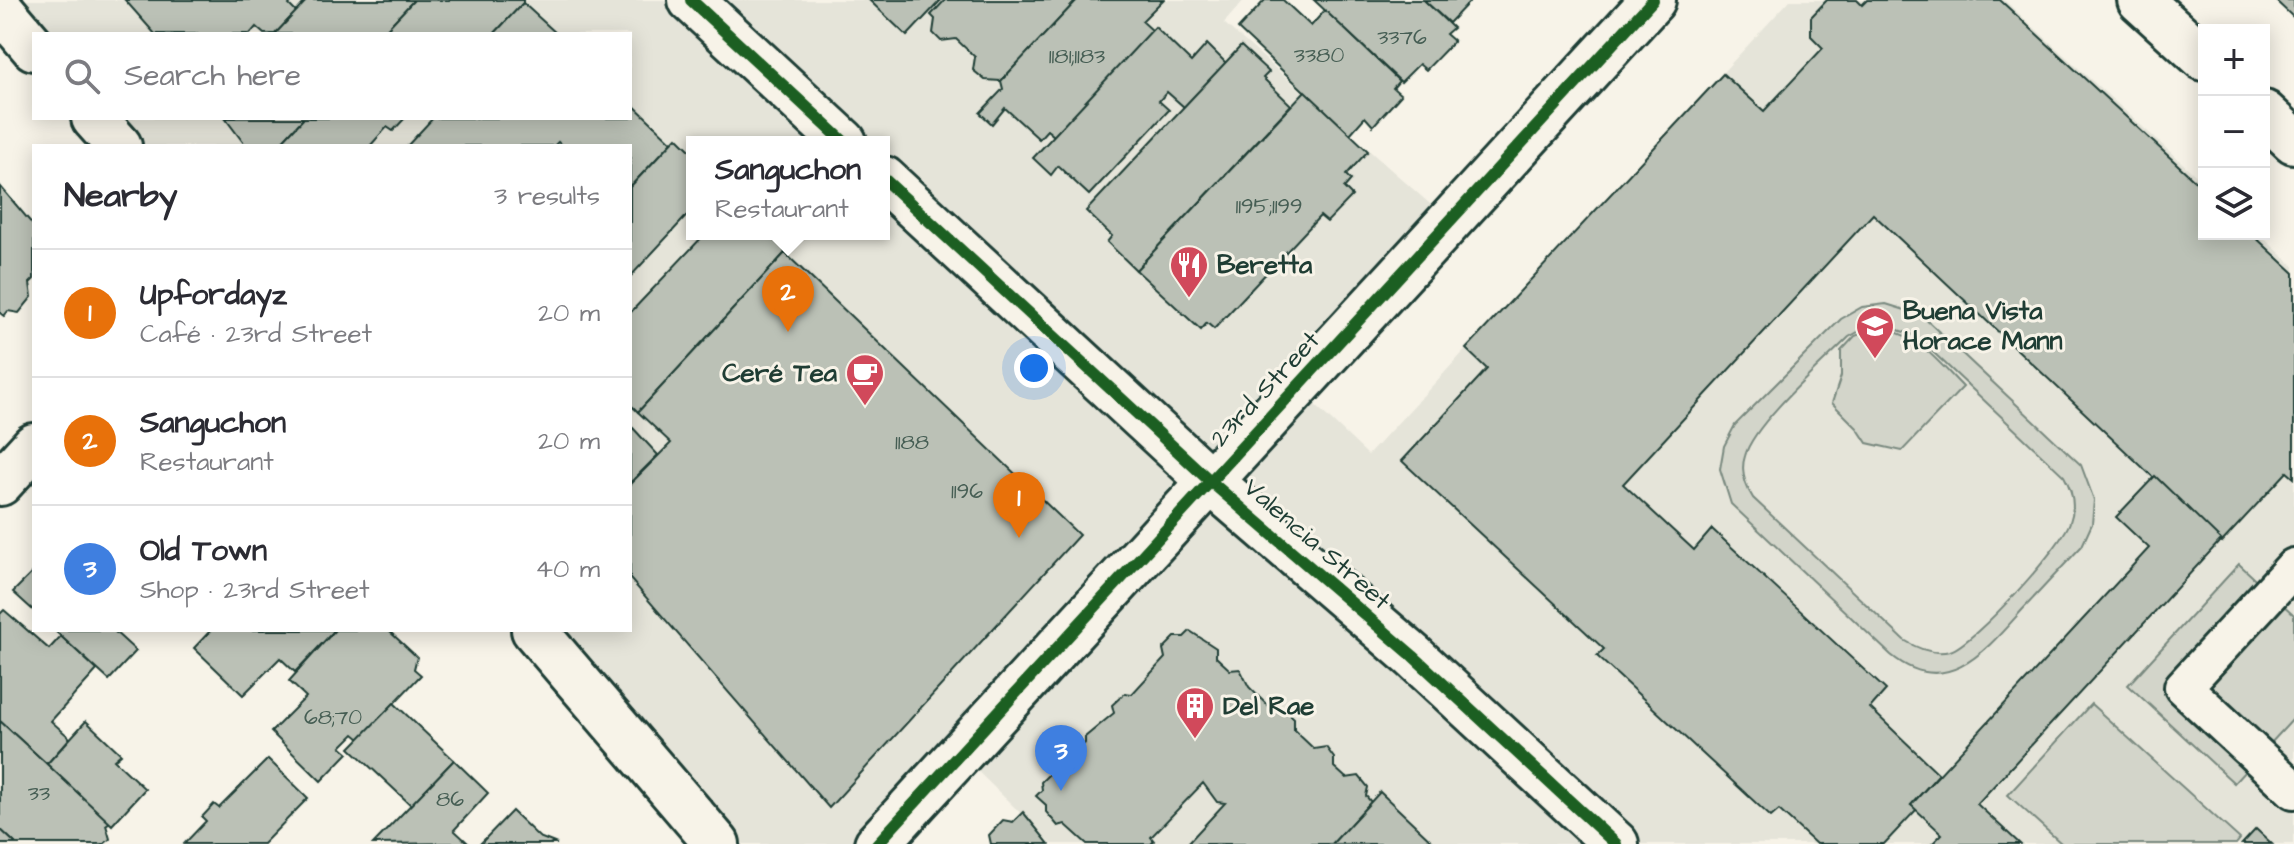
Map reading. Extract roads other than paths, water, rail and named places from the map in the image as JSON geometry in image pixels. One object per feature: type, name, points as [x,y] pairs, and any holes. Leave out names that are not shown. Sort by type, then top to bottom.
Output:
[{"type":"street","points":[[691,0],[838,136]]},
{"type":"street","name":"23rd Street","points":[[877,844],[1653,0]]},
{"type":"street","points":[[2140,0],[2198,53]]},
{"type":"street","points":[[0,8],[32,46]]},
{"type":"street","points":[[2270,119],[2294,141]]},
{"type":"street","points":[[96,120],[117,144]]},
{"type":"street","name":"Valencia Street","points":[[890,185],[1210,481],[1413,656],[1616,844]]},
{"type":"street","points":[[0,483],[32,448]]},
{"type":"street","points":[[536,632],[717,844]]},
{"type":"lane","points":[[2294,567],[2183,687],[2294,790]]},
{"type":"place","name":"Beretta","points":[[1189,299]]},
{"type":"place","name":"Sanguchon","points":[[788,332]]},
{"type":"place","name":"Buena Vista Horace Mann","points":[[1875,360]]},
{"type":"place","name":"Ceré Tea","points":[[865,407]]},
{"type":"place","name":"Upfordayz","points":[[1019,538]]},
{"type":"place","name":"Del Rae","points":[[1195,740]]},
{"type":"place","name":"Old Town","points":[[1061,791]]}]
